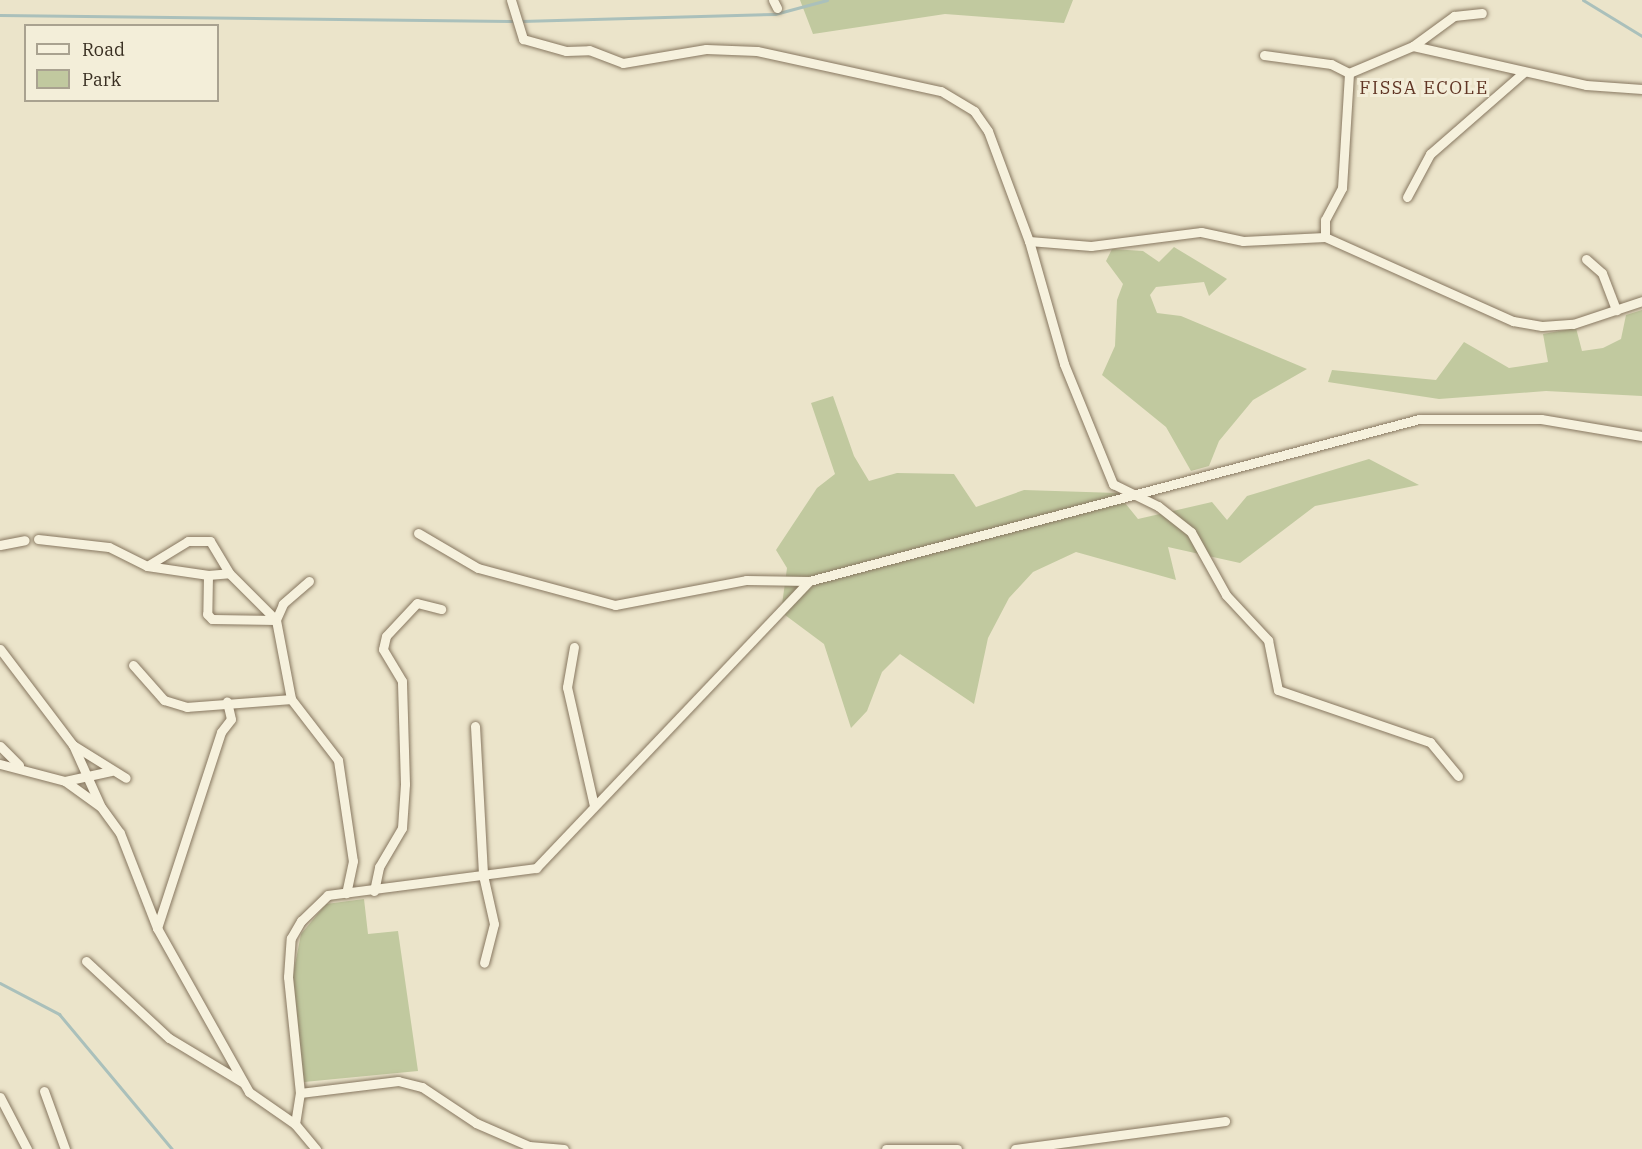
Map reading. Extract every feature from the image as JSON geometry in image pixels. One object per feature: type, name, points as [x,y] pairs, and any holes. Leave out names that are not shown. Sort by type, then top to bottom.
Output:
[{"type":"street","points":[[511,0],[523,39],[566,51],[589,50],[623,63],[706,49],[757,51],[941,91],[974,111],[988,131],[1029,241],[1064,364],[1113,484],[1138,496],[1191,532],[1226,595],[1268,640],[1278,690],[1430,742],[1458,776]]},
{"type":"street","points":[[1264,55],[1331,64],[1349,73],[1413,46],[1454,15],[1482,13]]},
{"type":"street","points":[[1413,46],[1586,85],[1642,89]]},
{"type":"street","points":[[1407,197],[1430,154],[1524,72]]},
{"type":"street","points":[[1324,237],[1325,220],[1342,188],[1349,73]]},
{"type":"street","points":[[1029,241],[1090,246],[1201,232],[1243,241],[1324,237],[1513,321],[1573,324],[1642,301]]},
{"type":"street","points":[[1586,259],[1602,273],[1616,310]]},
{"type":"street","points":[[418,533],[478,568],[615,605],[746,580],[809,580],[1073,508],[1138,496],[1357,431],[1419,419],[1542,419],[1642,435]]},
{"type":"street","points":[[39,539],[109,547],[147,566],[208,575],[229,573]]},
{"type":"street","points":[[0,545],[25,540]]},
{"type":"street","points":[[147,566],[188,541],[210,541],[229,573],[276,620],[291,699],[338,760],[353,861],[346,893]]},
{"type":"street","points":[[208,575],[207,614],[212,619],[276,620]]},
{"type":"street","points":[[276,620],[283,604],[309,580]]},
{"type":"street","points":[[295,1124],[300,1093],[288,977],[291,938],[327,895],[374,891],[536,868],[809,580]]},
{"type":"street","points":[[374,891],[379,867],[402,828],[405,784],[402,681],[382,649],[386,636],[417,603],[441,609]]},
{"type":"street","points":[[574,647],[567,687],[594,806]]},
{"type":"street","points":[[0,650],[73,745],[101,807],[120,833],[157,928],[249,1092],[295,1124],[316,1149]]},
{"type":"street","points":[[133,665],[164,700],[187,707],[227,701],[291,699]]},
{"type":"street","points":[[157,928],[221,732],[231,719],[227,701]]},
{"type":"street","points":[[475,726],[483,875],[494,924],[484,963]]},
{"type":"street","points":[[73,745],[111,771],[126,778]]},
{"type":"street","points":[[0,746],[19,765]]},
{"type":"street","points":[[0,764],[19,765],[64,781],[101,807]]},
{"type":"street","points":[[64,781],[88,778],[111,771]]},
{"type":"street","points":[[86,961],[169,1038],[244,1083]]},
{"type":"street","points":[[300,1093],[398,1081],[422,1087],[476,1123],[529,1146],[564,1149]]},
{"type":"street","points":[[44,1091],[65,1149]]},
{"type":"street","points":[[0,1096],[27,1149]]},
{"type":"street","points":[[1015,1149],[1225,1121]]},
{"type":"street","points":[[886,1149],[957,1149]]},
{"type":"green space","points":[[800,0],[1073,0],[1064,23],[945,14],[813,34]]},
{"type":"green space","points":[[1174,247],[1227,279],[1209,296],[1204,282],[1156,287],[1150,295],[1157,313],[1181,316],[1307,369],[1253,400],[1219,441],[1209,466],[1191,471],[1166,427],[1102,375],[1115,346],[1117,300],[1123,284],[1106,261],[1112,249],[1143,251],[1159,262]]},
{"type":"green space","points":[[1642,310],[1642,396],[1546,391],[1439,399],[1328,382],[1332,370],[1436,380],[1464,342],[1509,368],[1548,362],[1543,334],[1576,328],[1582,351],[1603,348],[1621,339],[1626,315]]},
{"type":"green space","points":[[833,396],[854,456],[869,481],[897,473],[954,474],[976,507],[1024,490],[1117,493],[1138,519],[1212,502],[1227,520],[1247,496],[1369,459],[1419,485],[1315,506],[1240,563],[1168,547],[1176,580],[1076,552],[1033,572],[1009,598],[988,638],[974,704],[900,654],[882,672],[867,711],[851,728],[824,644],[781,612],[787,568],[776,550],[817,488],[835,474],[811,403]]},
{"type":"green space","points":[[364,899],[368,934],[398,931],[418,1071],[304,1082],[293,975],[301,934],[326,904]]},
{"type":"waterway","points":[[521,21],[775,14],[827,0]]},
{"type":"waterway","points":[[1583,0],[1642,36]]},
{"type":"waterway","points":[[0,15],[514,21]]},
{"type":"waterway","points":[[0,983],[59,1014],[172,1149]]},
{"type":"district","name":"FISSA ECOLE","points":[[1424,88]]}]
